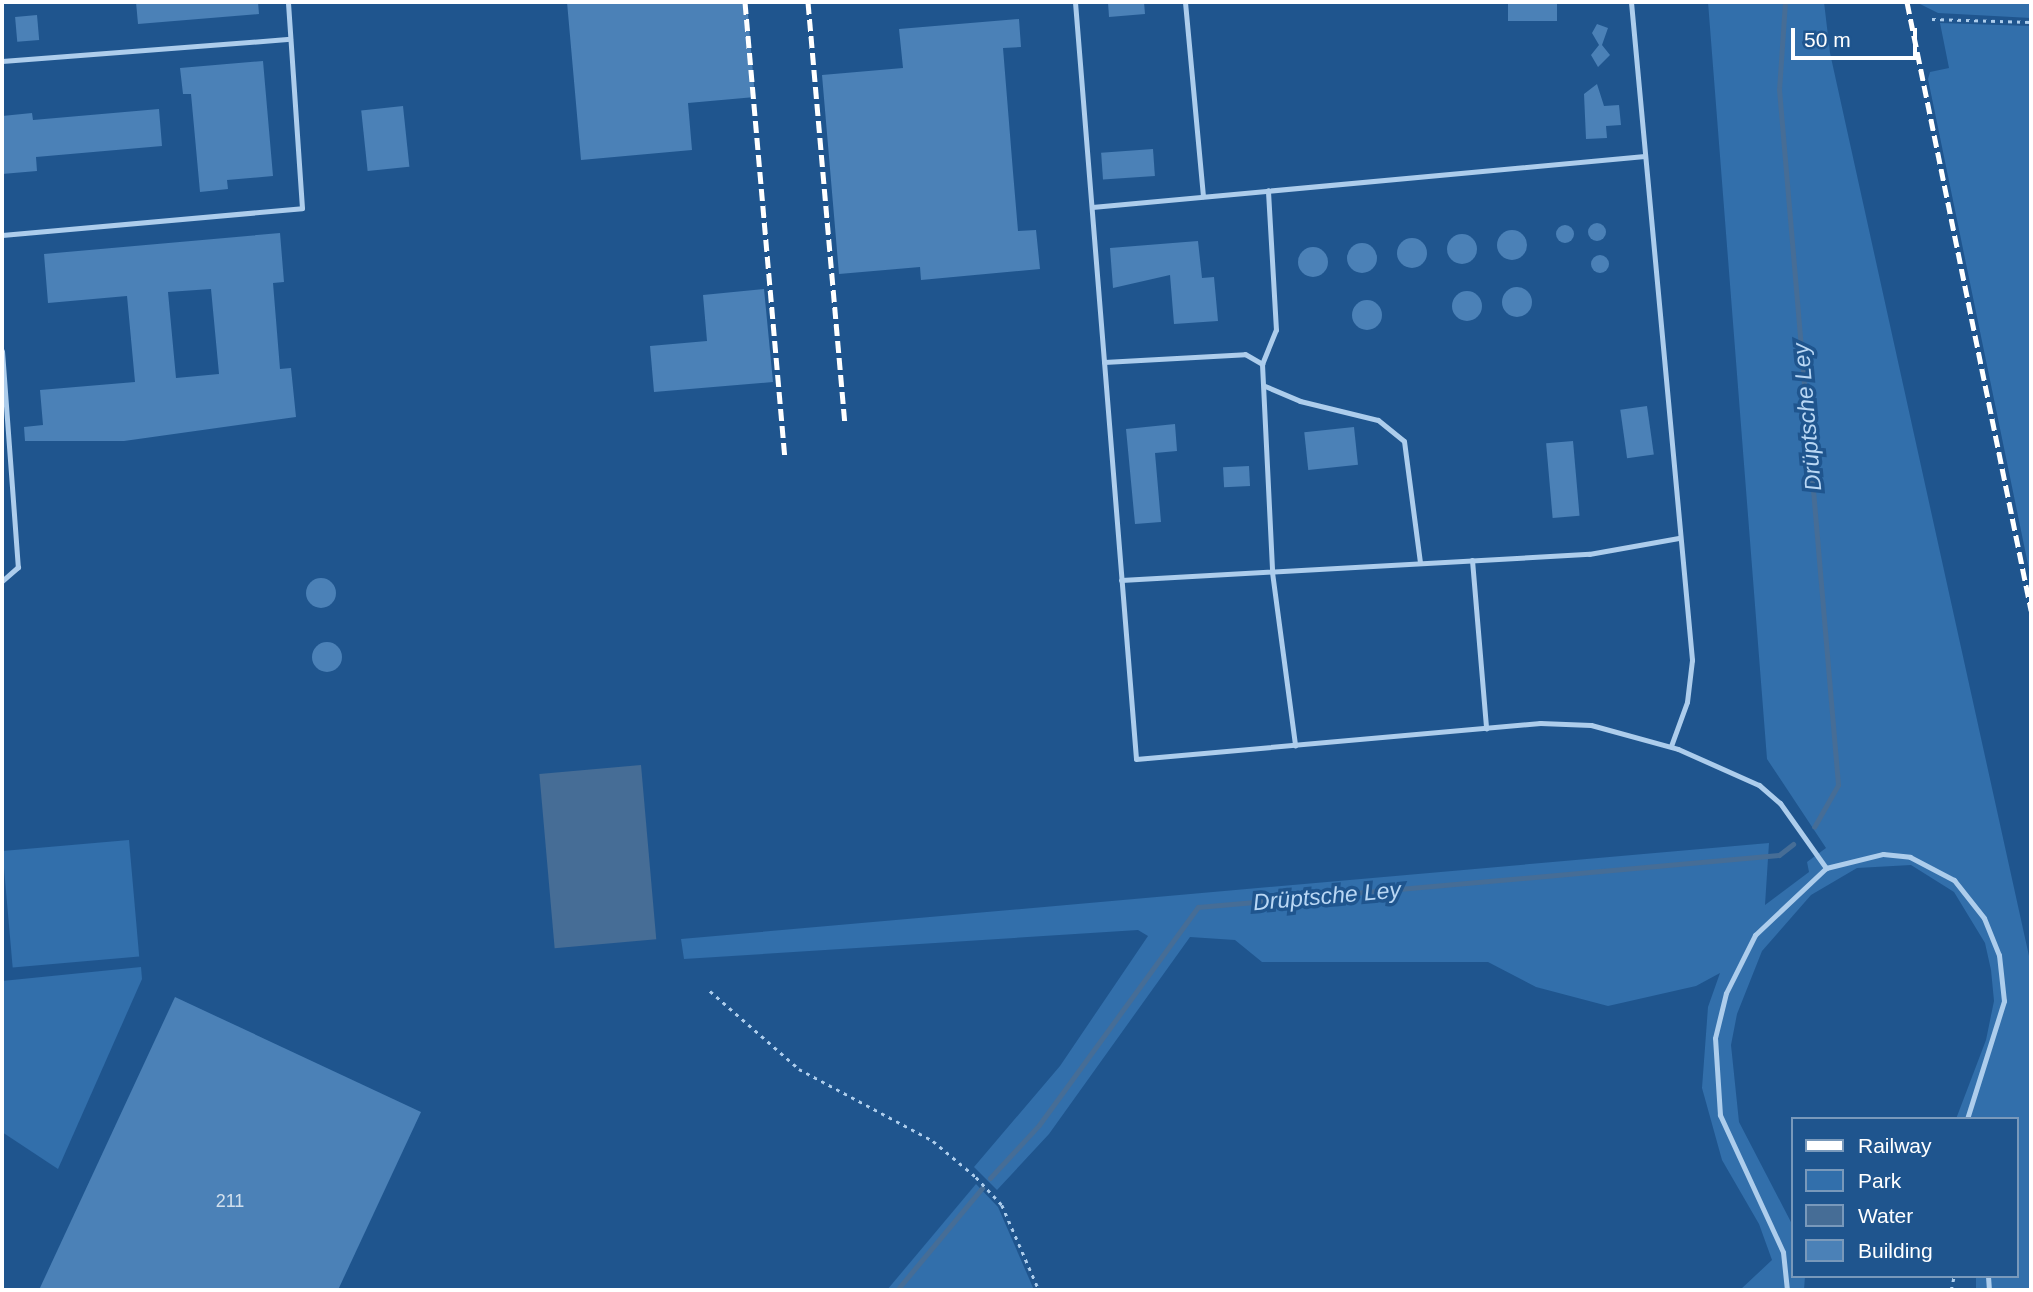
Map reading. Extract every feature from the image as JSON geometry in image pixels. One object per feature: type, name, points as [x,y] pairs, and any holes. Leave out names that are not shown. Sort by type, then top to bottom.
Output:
[{"type":"lane","points":[[2,235],[303,208],[288,2]]},
{"type":"lane","points":[[1075,2],[1136,759],[1486,728],[1576,723],[1671,746],[1766,789],[1826,868]]},
{"type":"lane","points":[[1185,2],[1203,197]]},
{"type":"lane","points":[[1631,2],[1691,685],[1671,746]]},
{"type":"lane","points":[[2,61],[290,39]]},
{"type":"lane","points":[[1092,207],[1645,156]]},
{"type":"lane","points":[[1268,190],[1276,330],[1262,364],[1272,572],[1295,745]]},
{"type":"lane","points":[[2,351],[18,567],[2,581]]},
{"type":"lane","points":[[1104,362],[1245,354],[1262,364]]},
{"type":"lane","points":[[1265,386],[1300,401],[1378,420],[1404,441],[1420,563]]},
{"type":"lane","points":[[1121,580],[1614,551],[1679,538]]},
{"type":"lane","points":[[1472,560],[1486,728]]},
{"type":"lane","points":[[1787,1290],[1783,1252],[1720,1115],[1715,1038],[1726,993],[1755,935],[1826,868],[1883,854],[1910,857],[1954,880],[1984,918],[1999,955],[2004,1001],[1968,1117]]},
{"type":"path","points":[[1932,19],[2031,22]]},
{"type":"path","points":[[710,991],[799,1069],[933,1141],[976,1177],[1002,1205],[1039,1290]]},
{"type":"green space","points":[[1708,2],[1824,2],[1830,53],[2031,965],[2031,1290],[1976,1290],[1976,1278],[2019,1278],[2019,1117],[1957,1117],[1986,1040],[1994,1001],[1991,970],[1985,943],[1954,892],[1911,865],[1857,868],[1811,895],[1762,951],[1737,1014],[1731,1045],[1739,1122],[1792,1224],[1792,1278],[1805,1278],[1804,1290],[1740,1290],[1772,1260],[1759,1224],[1722,1160],[1702,1088],[1708,1007],[1720,973],[1696,986],[1608,1006],[1536,987],[1488,962],[1262,962],[1235,940],[1190,937],[1049,1134],[997,1190],[974,1167],[1060,1066],[1148,936],[1138,930],[684,959],[681,939],[1769,843],[1765,905],[1809,872],[1807,862],[1826,848],[1767,759]]},
{"type":"green space","points":[[1916,2],[2031,2],[2031,18],[1938,13]]},
{"type":"green space","points":[[1940,23],[2031,26],[2031,579],[1928,79],[1930,72],[1949,68]]},
{"type":"green space","points":[[129,840],[139,957],[13,968],[2,851]]},
{"type":"green space","points":[[141,967],[142,979],[58,1169],[2,1132],[2,981]]},
{"type":"green space","points":[[976,1184],[998,1207],[1034,1290],[887,1290]]},
{"type":"water","points":[[641,765],[656,939],[555,948],[539,774]]},
{"type":"building","points":[[136,2],[258,2],[259,14],[138,24]]},
{"type":"building","points":[[567,2],[747,2],[755,97],[688,103],[692,150],[581,160]]},
{"type":"building","points":[[1108,2],[1144,2],[1145,14],[1109,17]]},
{"type":"building","points":[[1508,2],[1557,2],[1557,21],[1508,21]]},
{"type":"building","points":[[37,15],[39,40],[17,42],[15,17]]},
{"type":"building","points":[[1019,19],[1021,47],[1003,48],[1013,172],[1018,231],[1036,230],[1040,269],[921,280],[920,267],[839,274],[822,75],[903,68],[899,29]]},
{"type":"building","points":[[1597,24],[1608,28],[1602,45],[1610,55],[1598,67],[1591,55],[1599,45],[1592,33]]},
{"type":"building","points":[[263,61],[273,176],[227,180],[228,189],[200,192],[191,94],[183,94],[180,68]]},
{"type":"building","points":[[1597,84],[1604,106],[1619,105],[1621,125],[1606,126],[1607,138],[1586,139],[1584,94]]},
{"type":"building","points":[[403,106],[409,167],[368,171],[361,110]]},
{"type":"building","points":[[159,109],[162,146],[36,157],[37,171],[2,174],[2,116],[32,113],[33,120]]},
{"type":"building","points":[[1153,149],[1155,176],[1103,180],[1101,153]]},
{"type":"building","points":[[1597,223],[1603,226],[1606,232],[1603,238],[1597,241],[1591,238],[1588,232],[1591,226]]},
{"type":"building","points":[[1565,225],[1571,228],[1574,234],[1571,240],[1565,243],[1559,240],[1556,234],[1559,228]]},
{"type":"building","points":[[1512,230],[1523,234],[1527,245],[1523,256],[1512,260],[1501,256],[1497,245],[1501,234]]},
{"type":"building","points":[[280,233],[284,282],[273,283],[280,369],[291,368],[296,417],[124,441],[25,441],[24,427],[43,425],[40,390],[135,382],[127,296],[48,303],[44,254]],"holes":[[[211,289],[219,374],[176,378],[168,292]]]},
{"type":"building","points":[[1462,234],[1473,238],[1477,249],[1473,260],[1462,264],[1451,260],[1447,249],[1451,238]]},
{"type":"building","points":[[1412,238],[1423,242],[1427,253],[1423,264],[1412,268],[1401,264],[1397,253],[1401,242]]},
{"type":"building","points":[[1198,241],[1202,278],[1214,277],[1218,321],[1174,324],[1170,275],[1113,288],[1110,248]]},
{"type":"building","points":[[1362,243],[1373,247],[1377,258],[1373,269],[1362,273],[1351,269],[1347,258],[1351,247]]},
{"type":"building","points":[[1313,247],[1324,251],[1328,262],[1324,273],[1313,277],[1302,273],[1298,262],[1302,251]]},
{"type":"building","points":[[1600,255],[1606,258],[1609,264],[1606,270],[1600,273],[1594,270],[1591,264],[1594,258]]},
{"type":"building","points":[[1517,287],[1528,291],[1532,302],[1528,313],[1517,317],[1506,313],[1502,302],[1506,291]]},
{"type":"building","points":[[764,289],[773,382],[654,392],[650,346],[707,341],[703,295]]},
{"type":"building","points":[[1467,291],[1478,295],[1482,306],[1478,317],[1467,321],[1456,317],[1452,306],[1456,295]]},
{"type":"building","points":[[1367,300],[1378,304],[1382,315],[1378,326],[1367,330],[1356,326],[1352,315],[1356,304]]},
{"type":"building","points":[[1647,406],[1654,455],[1627,458],[1620,410]]},
{"type":"building","points":[[1175,424],[1177,451],[1155,453],[1161,522],[1135,524],[1126,429]]},
{"type":"building","points":[[1354,427],[1358,465],[1308,470],[1304,432]]},
{"type":"building","points":[[1573,441],[1580,516],[1553,518],[1546,443]]},
{"type":"building","points":[[1249,466],[1250,486],[1224,487],[1223,467]]},
{"type":"building","points":[[321,578],[332,582],[336,593],[332,604],[321,608],[310,604],[306,593],[310,582]]},
{"type":"building","points":[[327,642],[338,646],[342,657],[338,668],[327,672],[316,668],[312,657],[316,646]]},
{"type":"building","points":[[175,997],[421,1112],[338,1290],[39,1290]]},
{"type":"waterway","name":"Drüptsche Ley","points":[[1785,2],[1779,89],[1838,785],[1814,827]]},
{"type":"waterway","name":"Drüptsche Ley","points":[[990,1178],[1039,1125],[1198,907],[1779,855],[1793,844]]},
{"type":"waterway","name":"Drüptsche Ley","points":[[897,1290],[982,1188]]},
{"type":"railway","points":[[745,2],[785,457]]},
{"type":"railway","points":[[808,2],[845,423]]},
{"type":"railway","points":[[1907,2],[2031,610]]}]
